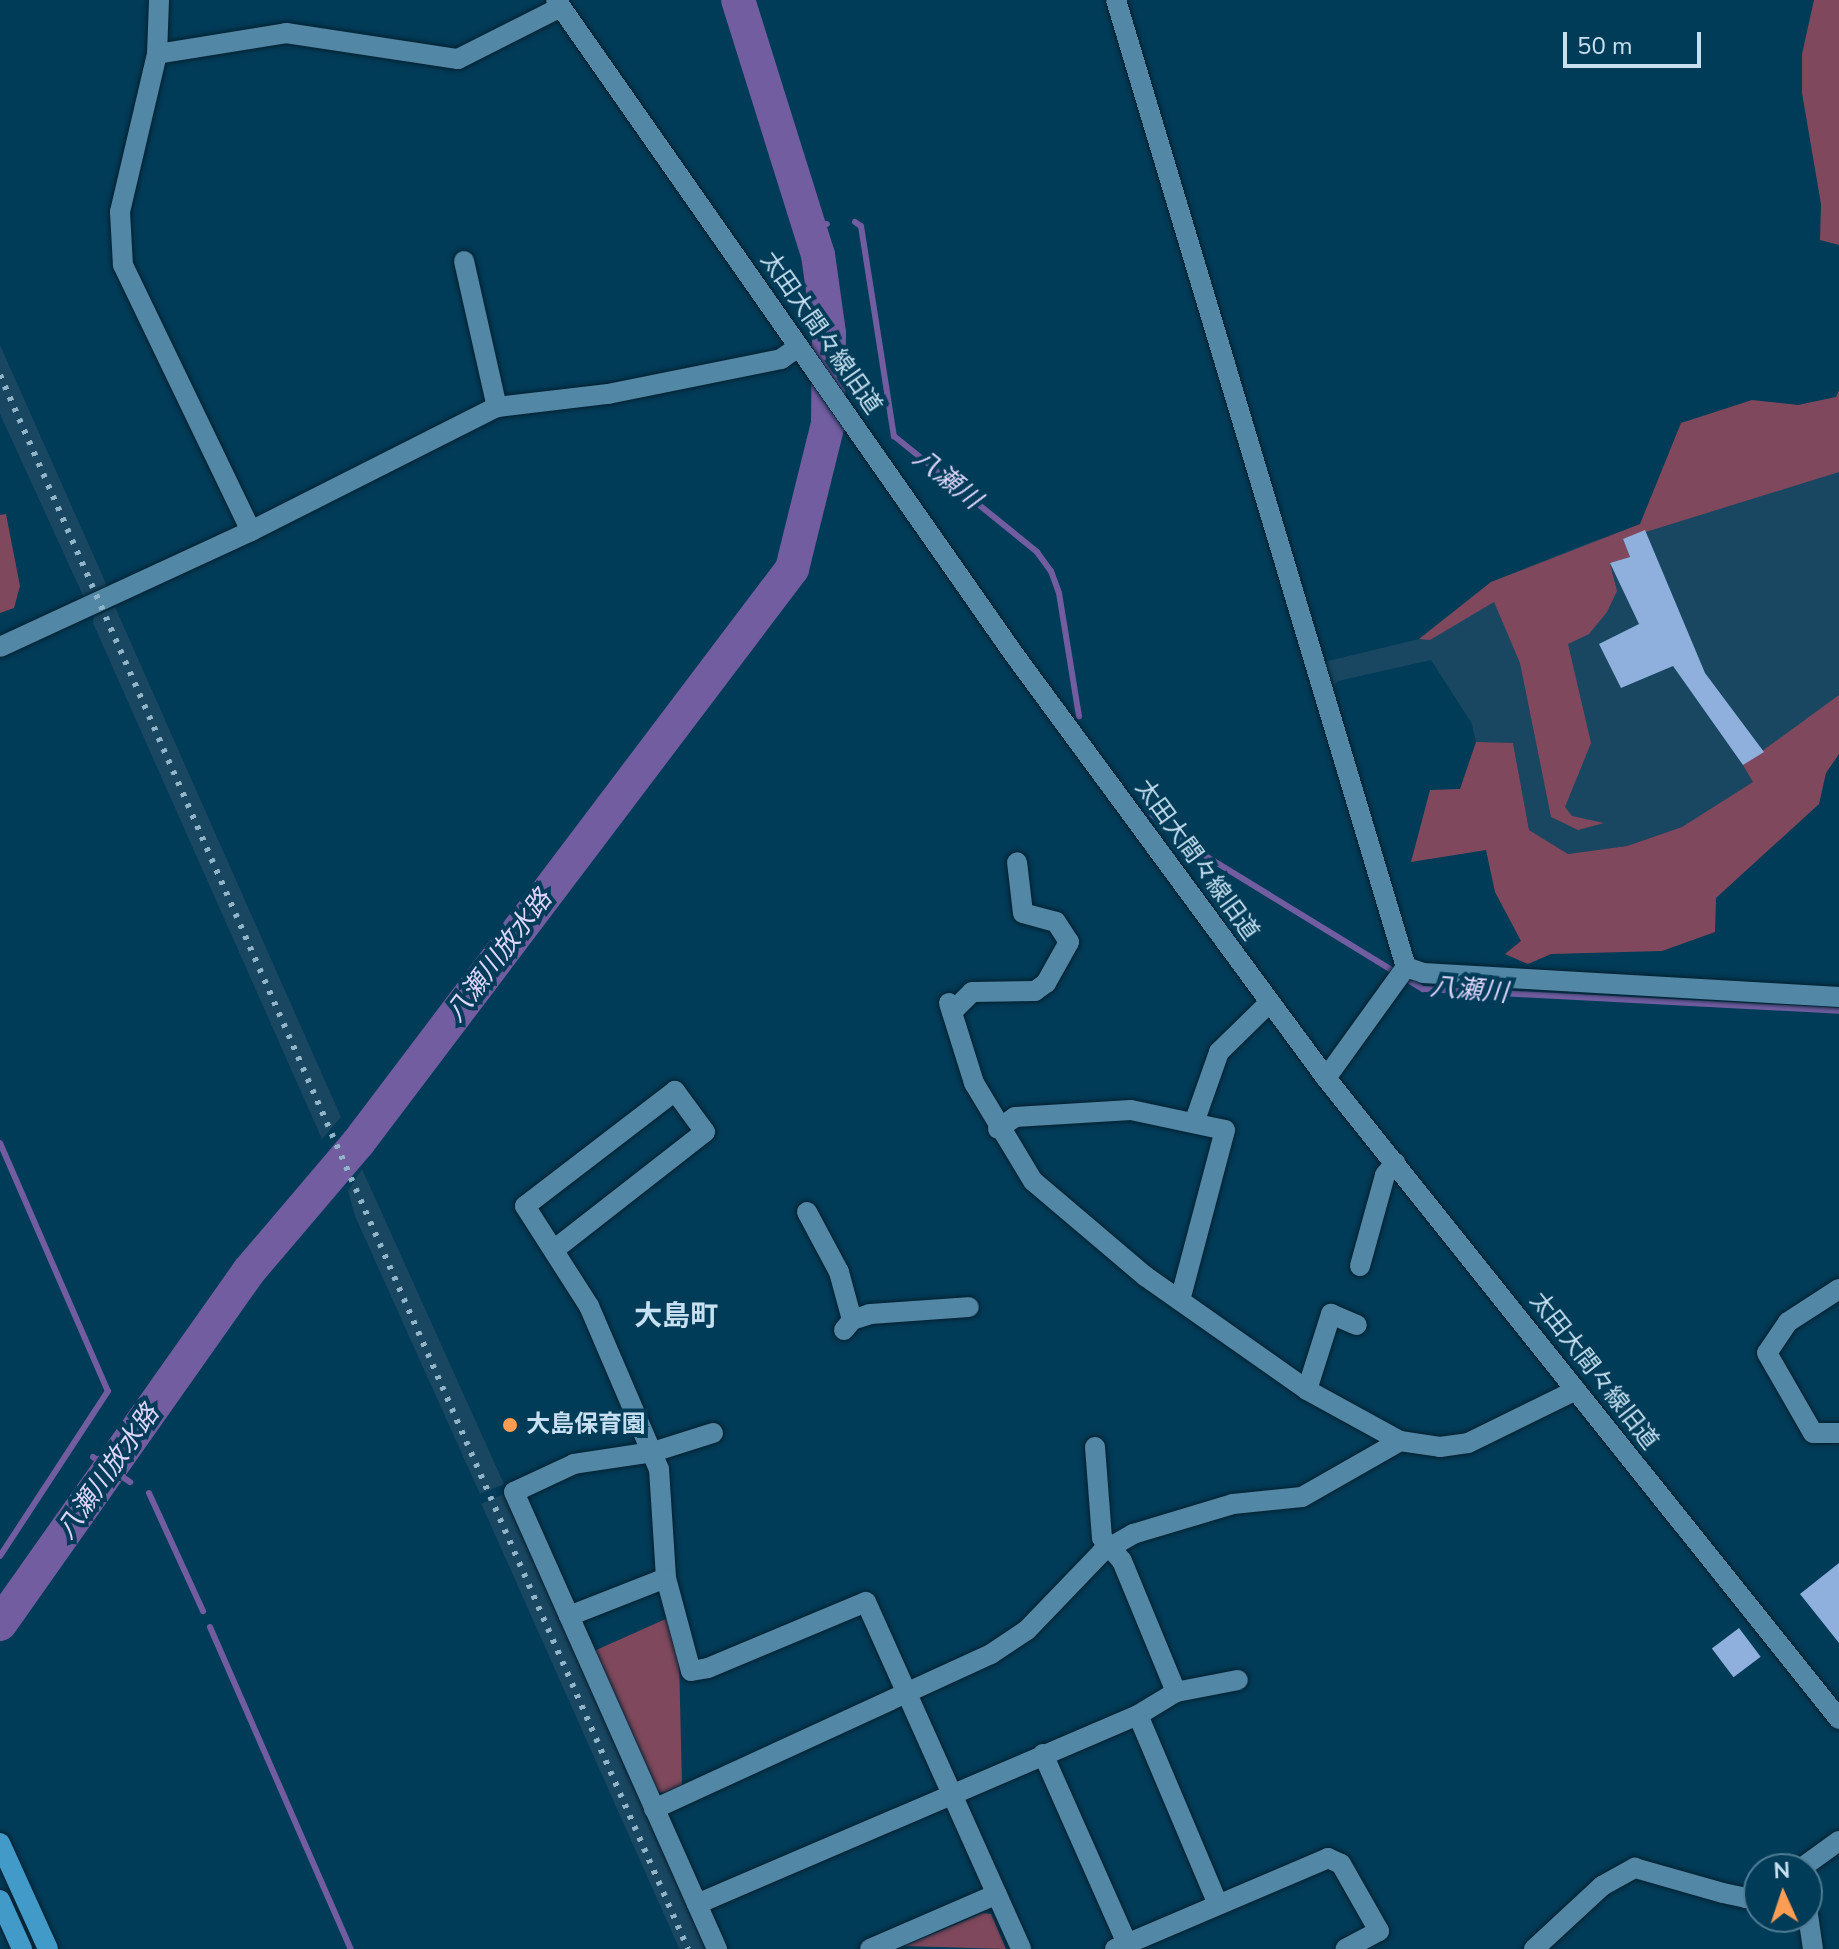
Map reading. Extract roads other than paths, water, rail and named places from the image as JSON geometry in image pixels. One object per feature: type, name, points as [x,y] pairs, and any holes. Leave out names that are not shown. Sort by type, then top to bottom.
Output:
[{"type":"main road","points":[[0,1843],[48,1949]]},
{"type":"main road","points":[[0,1900],[22,1949]]},
{"type":"street","points":[[159,0],[157,54],[120,212],[123,265],[251,531]]},
{"type":"street","points":[[1116,0],[1406,967],[1326,1078]]},
{"type":"street","points":[[157,54],[286,33],[458,59],[477,54],[558,4]]},
{"type":"street","name":"太田大間々線旧道","points":[[558,4],[855,429],[1326,1078],[1835,1708]]},
{"type":"street","points":[[464,261],[497,407]]},
{"type":"street","points":[[0,647],[251,531],[497,407],[623,391],[804,355]]},
{"type":"street","points":[[1017,862],[1023,913],[1056,922],[1069,942],[1046,983],[1035,991],[972,992],[951,1008],[974,1083],[998,1129],[1033,1181],[1083,1228],[1307,1390],[1400,1441],[1440,1447],[1468,1443],[1576,1390]]},
{"type":"street","points":[[1406,967],[1423,973],[1839,997]]},
{"type":"street","points":[[1194,1123],[1219,1052],[1270,1002]]},
{"type":"street","points":[[555,1249],[705,1132],[675,1091],[525,1206],[589,1306],[653,1452],[662,1490],[666,1578],[691,1671],[708,1668],[866,1602],[911,1693],[1021,1949]]},
{"type":"street","points":[[998,1129],[1015,1117],[1131,1110],[1225,1130],[1180,1300]]},
{"type":"street","points":[[1360,1266],[1385,1175],[1395,1163]]},
{"type":"street","points":[[807,1212],[839,1272],[848,1325],[870,1314],[969,1307]]},
{"type":"street","points":[[1839,1289],[1788,1322],[1767,1353],[1813,1433],[1839,1433]]},
{"type":"street","points":[[1307,1390],[1331,1314],[1357,1325]]},
{"type":"street","points":[[713,1433],[653,1452],[574,1464],[514,1492],[717,1949]]},
{"type":"street","points":[[654,1809],[911,1693],[1011,1641],[1110,1548],[1153,1525],[1233,1504],[1302,1497],[1400,1441]]},
{"type":"street","points":[[1095,1447],[1099,1526],[1110,1548],[1122,1561],[1176,1692]]},
{"type":"street","points":[[569,1616],[666,1578]]},
{"type":"street","points":[[697,1904],[1138,1715],[1176,1692],[1238,1680]]},
{"type":"street","points":[[1138,1715],[1218,1904]]},
{"type":"street","points":[[1043,1754],[1121,1946],[1328,1858],[1338,1860],[1379,1931],[1347,1949]]},
{"type":"street","points":[[1822,1853],[1839,1841]]},
{"type":"street","points":[[1534,1949],[1602,1886],[1635,1868],[1743,1897]]},
{"type":"street","points":[[870,1949],[997,1894]]},
{"type":"waterway","name":"八瀬川放水路","points":[[0,1624],[249,1271],[358,1143],[792,569],[828,424],[829,333],[818,255],[738,0]]},
{"type":"waterway","name":"八瀬川","points":[[855,222],[861,226],[894,436],[1037,552],[1051,571],[1059,593],[1079,716]]},
{"type":"waterway","name":"八瀬川","points":[[810,226],[827,224]]},
{"type":"waterway","name":"八瀬川","points":[[1150,813],[1191,847],[1423,989],[1839,1011]]},
{"type":"waterway","points":[[0,1143],[108,1391],[0,1556]]},
{"type":"waterway","name":"八瀬川放水路","points":[[93,1457],[130,1482]]},
{"type":"waterway","points":[[149,1493],[203,1611]]},
{"type":"waterway","points":[[210,1627],[351,1949]]},
{"type":"railway","points":[[0,375],[688,1949]]},
{"type":"place","name":"大島保育園","points":[[510,1425]]},
{"type":"district","name":"大島町","points":[[676,1316]]}]
